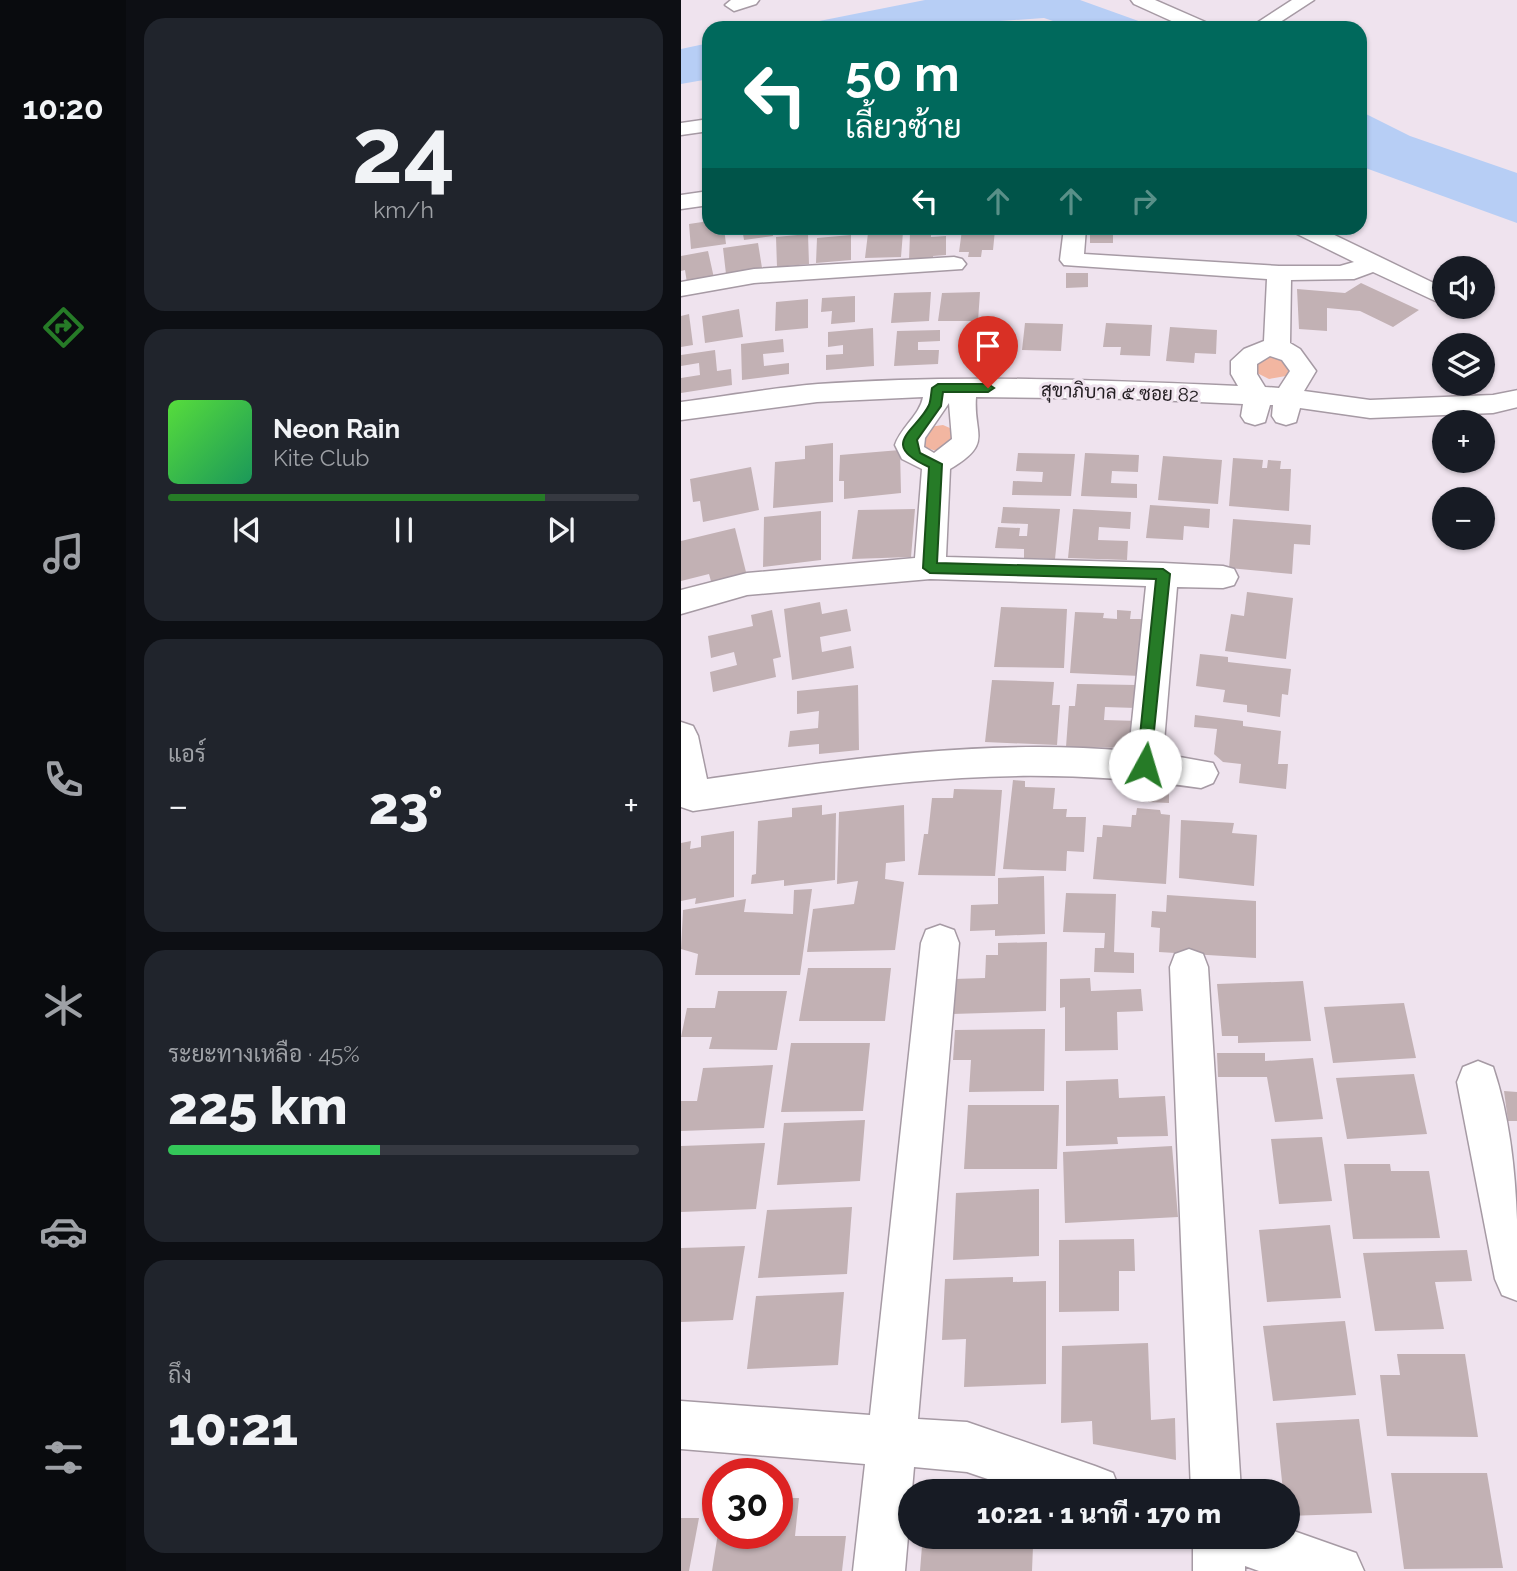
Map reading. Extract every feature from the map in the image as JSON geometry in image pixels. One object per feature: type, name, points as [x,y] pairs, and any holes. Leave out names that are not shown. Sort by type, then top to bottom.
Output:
[{"type":"street","points":[[1140,0],[1188,21]]},
{"type":"street","points":[[1270,21],[1305,0]]},
{"type":"street","points":[[681,129],[702,126]]},
{"type":"street","points":[[681,202],[702,199]]},
{"type":"street","points":[[1074,235],[1072,260],[1279,273],[1354,272],[1373,262]]},
{"type":"street","points":[[1317,235],[1432,292]]},
{"type":"street","points":[[681,289],[754,276],[955,264]]},
{"type":"street","points":[[1277,347],[1279,273]]},
{"type":"street","points":[[1256,407],[1244,374],[1244,362],[1256,352],[1277,347],[1295,356],[1303,371],[1287,408]]},
{"type":"street","name":"สุขาภิบาล ๕ ซอย 82","points":[[681,411],[817,393],[1135,407],[1370,409],[1493,404],[1517,398]]},
{"type":"street","points":[[949,397],[968,431],[966,442],[957,453],[936,464],[915,456],[910,440],[915,429],[949,397]]},
{"type":"street","name":"สุขาภิบาล ๕ ซอย 82","points":[[681,430],[772,414],[949,397]]},
{"type":"street","name":"สุขาภิบาล ๕ ซอย 82","points":[[1287,408],[1368,427],[1432,425]]},
{"type":"street","points":[[1495,423],[1517,422]]},
{"type":"street","points":[[930,568],[936,464]]},
{"type":"street","points":[[681,602],[747,584],[930,568],[1223,577]]},
{"type":"street","points":[[1145,765],[1163,574]]},
{"type":"street","points":[[681,736],[687,797],[884,770],[1004,762],[1145,765],[1201,773]]},
{"type":"street","points":[[879,1571],[940,943]]},
{"type":"street","points":[[1189,967],[1215,1479]]},
{"type":"street","points":[[1478,1083],[1517,1279]]},
{"type":"street","points":[[681,1425],[967,1447],[1060,1479]]},
{"type":"street","points":[[1218,1549],[1219,1571]]},
{"type":"street","points":[[1270,1549],[1338,1571]]},
{"type":"shaded area","points":[[1271,355],[1284,358],[1291,370],[1286,376],[1269,379],[1255,372],[1255,360]]},
{"type":"shaded area","points":[[943,425],[959,432],[940,452],[923,447],[920,435],[929,427]]},
{"type":"water","points":[[925,0],[1080,0],[1138,21],[1053,21],[1044,18],[1000,21],[819,21]]},
{"type":"water","points":[[702,44],[702,80],[681,84],[681,49]]},
{"type":"water","points":[[1367,114],[1410,136],[1517,173],[1517,223],[1367,169]]},
{"type":"building","points":[[702,222],[702,235],[725,235],[726,244],[691,249],[689,224]]},
{"type":"building","points":[[743,235],[773,235],[773,236],[744,240]]},
{"type":"building","points":[[808,235],[809,264],[777,267],[776,237]]},
{"type":"building","points":[[851,235],[851,260],[816,263],[817,238]]},
{"type":"building","points":[[868,235],[903,235],[901,257],[865,258]]},
{"type":"building","points":[[910,235],[946,236],[946,255],[933,256],[933,260],[909,261]]},
{"type":"building","points":[[961,235],[994,235],[993,250],[982,250],[981,257],[968,257],[969,252],[959,252]]},
{"type":"building","points":[[1090,235],[1113,235],[1113,243],[1090,243]]},
{"type":"building","points":[[758,243],[763,274],[726,274],[723,248]]},
{"type":"building","points":[[708,251],[714,278],[687,283],[685,270],[681,271],[681,256]]},
{"type":"building","points":[[1066,273],[1088,273],[1088,287],[1066,288]]},
{"type":"building","points":[[1361,283],[1419,310],[1393,327],[1360,311],[1327,308],[1327,331],[1299,329],[1297,289],[1345,293]]},
{"type":"building","points":[[931,292],[929,321],[891,323],[894,293]]},
{"type":"building","points":[[980,292],[978,321],[938,321],[942,293]]},
{"type":"building","points":[[855,296],[855,322],[831,324],[832,311],[821,312],[822,298]]},
{"type":"building","points":[[808,299],[808,328],[775,331],[776,302]]},
{"type":"building","points":[[739,309],[743,337],[705,343],[702,316]]},
{"type":"building","points":[[689,314],[693,345],[681,347],[681,316]]},
{"type":"building","points":[[1025,323],[1063,324],[1061,351],[1022,350]]},
{"type":"building","points":[[1106,323],[1152,325],[1150,356],[1120,355],[1121,347],[1103,347]]},
{"type":"building","points":[[986,324],[1003,325],[1003,329],[1008,330],[1004,352],[988,351],[987,355],[964,354],[970,329],[985,330]]},
{"type":"building","points":[[1170,327],[1217,330],[1216,354],[1195,353],[1194,363],[1166,361]]},
{"type":"building","points":[[873,328],[874,366],[826,370],[826,355],[843,354],[843,345],[828,347],[828,332]]},
{"type":"building","points":[[940,330],[940,341],[918,342],[918,350],[939,350],[938,364],[894,366],[897,331]]},
{"type":"building","points":[[783,339],[784,352],[763,354],[764,366],[789,363],[789,374],[742,380],[741,344]]},
{"type":"building","points":[[715,350],[717,371],[731,369],[732,385],[681,393],[681,378],[700,375],[699,363],[681,366],[681,355]]},
{"type":"building","points":[[833,443],[833,502],[773,508],[775,462],[805,459],[805,446]]},
{"type":"building","points":[[900,450],[901,493],[844,499],[844,481],[839,481],[840,455]]},
{"type":"building","points":[[1018,453],[1075,454],[1071,496],[1012,495],[1013,481],[1042,482],[1043,472],[1016,471]]},
{"type":"building","points":[[1085,453],[1139,455],[1138,472],[1112,471],[1111,483],[1137,484],[1137,498],[1081,496]]},
{"type":"building","points":[[1163,456],[1222,460],[1218,504],[1158,500]]},
{"type":"building","points":[[1233,458],[1263,460],[1262,468],[1267,468],[1268,460],[1281,461],[1280,469],[1291,469],[1289,511],[1229,506]]},
{"type":"building","points":[[751,467],[759,510],[703,522],[700,501],[693,502],[690,479]]},
{"type":"building","points":[[1150,505],[1210,509],[1209,528],[1184,526],[1183,540],[1146,538]]},
{"type":"building","points":[[1003,507],[1060,509],[1055,559],[1024,558],[1024,549],[995,548],[998,527],[1020,528],[1019,536],[1027,536],[1028,524],[1001,523]]},
{"type":"building","points":[[915,509],[911,557],[852,559],[858,510]]},
{"type":"building","points":[[1073,509],[1131,512],[1130,529],[1099,527],[1098,540],[1128,541],[1127,560],[1068,558]]},
{"type":"building","points":[[821,511],[821,560],[763,567],[764,517]]},
{"type":"building","points":[[1233,519],[1311,525],[1310,545],[1294,544],[1292,574],[1229,568]]},
{"type":"building","points":[[735,528],[747,576],[712,585],[709,574],[681,581],[681,541]]},
{"type":"building","points":[[1247,592],[1293,598],[1286,659],[1225,651],[1231,614],[1244,616]]},
{"type":"building","points":[[820,602],[822,614],[847,609],[851,631],[820,637],[822,652],[851,646],[854,668],[792,680],[784,609]]},
{"type":"building","points":[[1001,607],[1067,609],[1064,668],[994,667]]},
{"type":"building","points":[[772,610],[781,657],[773,659],[776,677],[713,692],[710,672],[737,665],[734,652],[711,658],[708,636],[753,626],[751,615]]},
{"type":"building","points":[[1117,610],[1131,611],[1130,619],[1142,619],[1140,676],[1070,673],[1075,612],[1104,613],[1103,618],[1117,619]]},
{"type":"building","points":[[1200,654],[1228,657],[1228,662],[1291,669],[1288,695],[1282,694],[1280,717],[1247,712],[1247,705],[1223,702],[1225,690],[1196,686]]},
{"type":"building","points":[[992,680],[1054,682],[1052,705],[1060,705],[1057,745],[985,742]]},
{"type":"building","points":[[1077,684],[1137,685],[1136,708],[1105,707],[1104,720],[1138,721],[1138,748],[1066,747],[1069,706],[1075,706]]},
{"type":"building","points":[[858,685],[859,750],[819,754],[819,744],[788,747],[790,731],[818,728],[819,711],[797,714],[797,691]]},
{"type":"building","points":[[1195,715],[1243,721],[1243,726],[1281,731],[1278,764],[1288,764],[1286,789],[1239,783],[1241,764],[1223,762],[1214,754],[1217,729],[1194,727]]},
{"type":"building","points":[[1013,780],[1025,781],[1025,787],[1055,788],[1053,809],[1067,809],[1066,817],[1086,817],[1084,852],[1067,851],[1066,871],[1003,869]]},
{"type":"building","points":[[954,789],[1002,790],[995,876],[918,875],[924,834],[928,834],[932,798],[953,798]]},
{"type":"building","points":[[1149,789],[1169,790],[1169,803],[1148,802]]},
{"type":"building","points":[[822,805],[822,815],[836,813],[835,880],[784,886],[784,880],[751,884],[752,875],[756,874],[758,821],[792,817],[792,808]]},
{"type":"building","points":[[904,805],[905,861],[886,863],[885,879],[904,882],[895,950],[807,952],[813,909],[854,904],[858,881],[837,884],[839,812]]},
{"type":"building","points":[[1137,808],[1160,810],[1161,814],[1170,815],[1166,884],[1093,879],[1097,837],[1102,837],[1103,825],[1131,827],[1132,815],[1136,815]]},
{"type":"building","points":[[1181,820],[1234,823],[1232,833],[1257,835],[1254,886],[1179,878]]},
{"type":"building","points":[[734,831],[734,897],[695,904],[696,898],[681,901],[681,843],[691,841],[690,849],[701,847],[701,836]]},
{"type":"building","points":[[1044,876],[1045,934],[995,936],[995,930],[970,931],[971,905],[998,904],[998,878]]},
{"type":"building","points":[[812,889],[800,975],[695,975],[698,954],[681,949],[683,910],[746,899],[744,912],[793,914],[794,890]]},
{"type":"building","points":[[1066,893],[1116,894],[1114,952],[1134,953],[1134,973],[1094,972],[1095,948],[1104,948],[1105,933],[1063,932]]},
{"type":"building","points":[[1167,895],[1256,901],[1256,958],[1159,952],[1160,928],[1151,927],[1152,911],[1166,912]]},
{"type":"building","points":[[1047,942],[1046,1011],[952,1014],[954,979],[985,978],[986,955],[998,955],[998,943]]},
{"type":"building","points":[[808,968],[891,968],[885,1021],[799,1021]]},
{"type":"building","points":[[1090,978],[1091,991],[1141,989],[1143,1011],[1117,1012],[1118,1050],[1065,1051],[1065,1007],[1060,1008],[1060,979]]},
{"type":"building","points":[[1303,981],[1311,1041],[1238,1043],[1238,1036],[1222,1036],[1217,984]]},
{"type":"building","points":[[718,991],[787,991],[777,1050],[709,1049],[712,1037],[681,1037],[687,1008],[715,1008]]},
{"type":"building","points":[[1404,1003],[1416,1058],[1333,1063],[1324,1007]]},
{"type":"building","points":[[1045,1029],[1044,1091],[969,1092],[971,1060],[953,1060],[955,1030]]},
{"type":"building","points":[[791,1043],[870,1043],[863,1111],[781,1112]]},
{"type":"building","points":[[1217,1053],[1265,1053],[1265,1061],[1313,1058],[1323,1119],[1275,1122],[1267,1077],[1218,1077]]},
{"type":"building","points":[[773,1065],[764,1128],[681,1131],[681,1101],[697,1101],[703,1068]]},
{"type":"building","points":[[1414,1074],[1427,1134],[1347,1139],[1336,1078]]},
{"type":"building","points":[[1118,1079],[1119,1098],[1165,1096],[1168,1136],[1117,1137],[1118,1144],[1066,1146],[1066,1081]]},
{"type":"building","points":[[1504,1091],[1518,1092],[1518,1121],[1508,1121]]},
{"type":"building","points":[[968,1105],[1059,1105],[1057,1169],[964,1169]]},
{"type":"building","points":[[865,1120],[860,1181],[777,1185],[784,1123]]},
{"type":"building","points":[[1322,1137],[1332,1201],[1279,1204],[1271,1139]]},
{"type":"building","points":[[765,1143],[756,1209],[681,1212],[681,1146]]},
{"type":"building","points":[[1172,1146],[1178,1217],[1065,1223],[1063,1152]]},
{"type":"building","points":[[1344,1164],[1390,1164],[1391,1171],[1429,1171],[1440,1238],[1353,1239]]},
{"type":"building","points":[[1039,1189],[1039,1256],[953,1260],[956,1193]]},
{"type":"building","points":[[852,1207],[847,1274],[758,1278],[767,1210]]},
{"type":"building","points":[[1330,1225],[1341,1298],[1267,1302],[1259,1230]]},
{"type":"building","points":[[1134,1239],[1135,1271],[1119,1271],[1119,1311],[1059,1312],[1059,1240]]},
{"type":"building","points":[[745,1246],[733,1320],[681,1322],[681,1248]]},
{"type":"building","points":[[1467,1250],[1472,1281],[1435,1282],[1444,1329],[1375,1331],[1363,1253]]},
{"type":"building","points":[[1013,1277],[1013,1282],[1046,1281],[1046,1384],[964,1387],[966,1339],[942,1340],[945,1279]]},
{"type":"building","points":[[844,1292],[838,1365],[747,1369],[756,1296]]},
{"type":"building","points":[[1345,1321],[1356,1395],[1273,1401],[1263,1326]]},
{"type":"building","points":[[1148,1343],[1151,1420],[1175,1418],[1176,1460],[1093,1444],[1092,1421],[1061,1423],[1062,1346]]},
{"type":"building","points":[[1397,1354],[1465,1354],[1478,1437],[1387,1436],[1380,1375],[1400,1375]]},
{"type":"building","points":[[1359,1419],[1372,1513],[1300,1516],[1300,1479],[1282,1479],[1276,1423]]},
{"type":"building","points":[[1391,1473],[1487,1473],[1503,1568],[1404,1569]]},
{"type":"building","points":[[793,1498],[799,1498],[795,1536],[846,1536],[842,1571],[712,1571],[715,1549],[793,1549]]},
{"type":"building","points":[[681,1518],[699,1518],[689,1571],[681,1571]]},
{"type":"building","points":[[922,1549],[1033,1549],[1032,1571],[920,1571]]},
{"type":"route","points":[[988,388],[938,388],[934,406],[915,429],[910,440],[915,456],[936,464],[930,568],[1163,574],[1145,765]]}]
